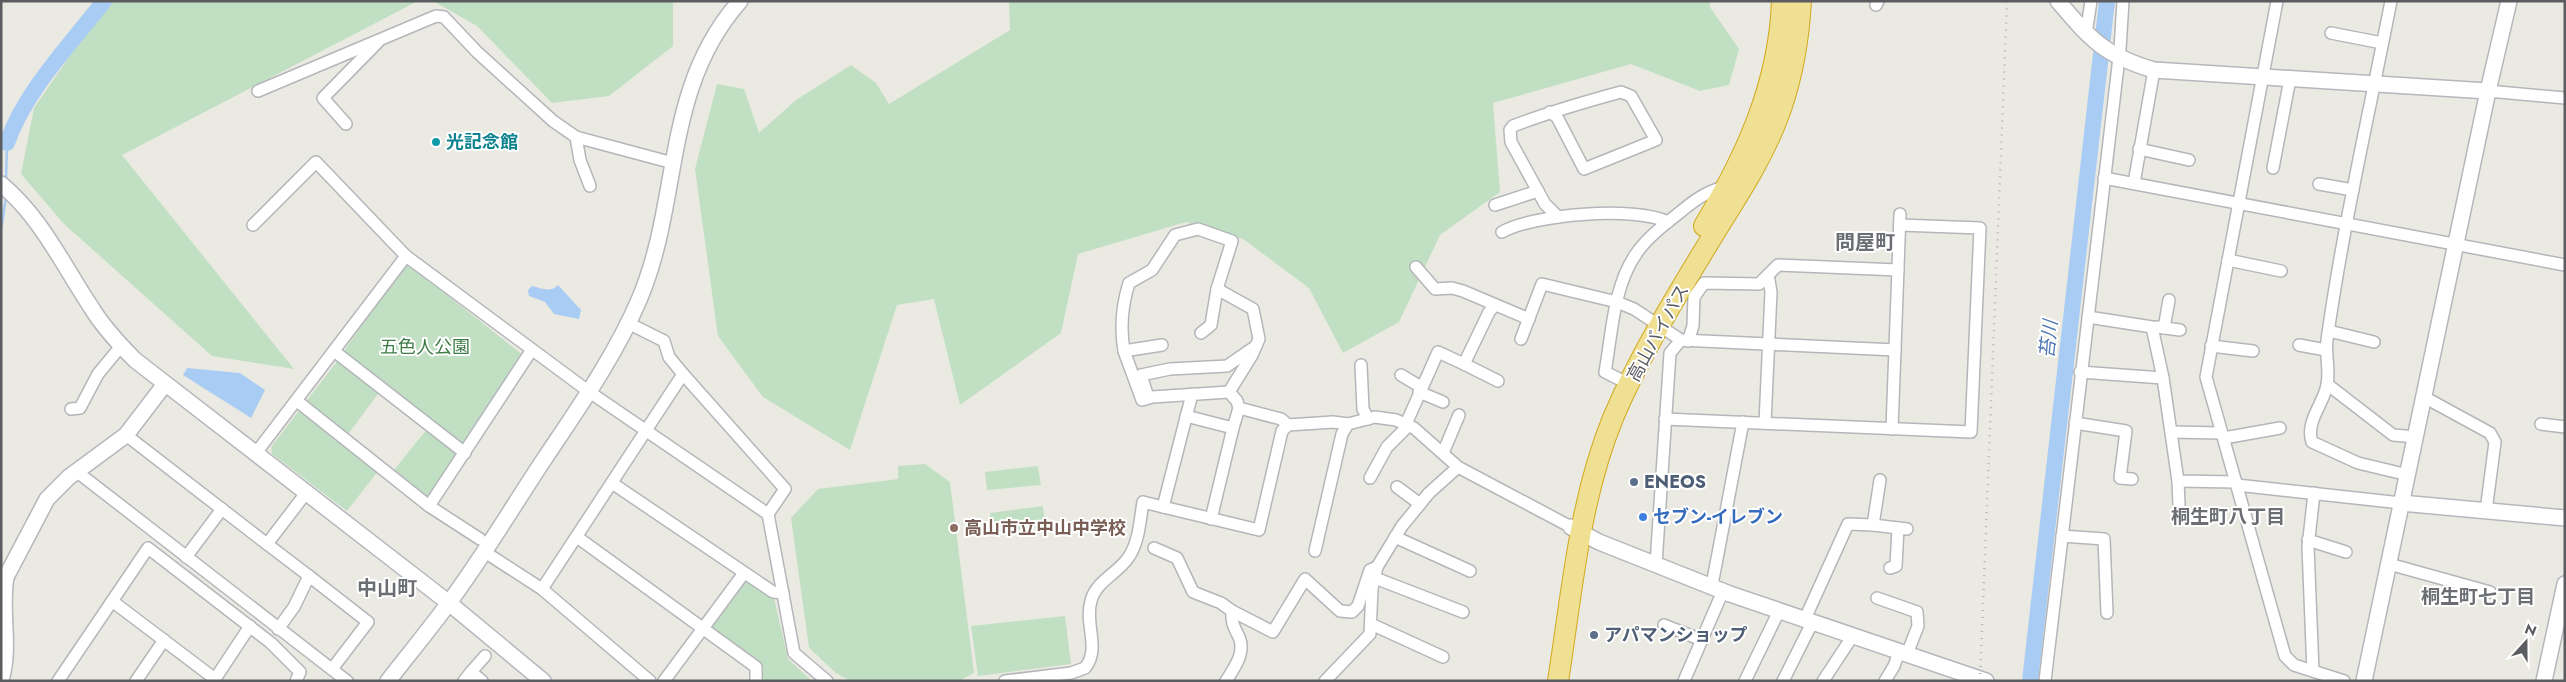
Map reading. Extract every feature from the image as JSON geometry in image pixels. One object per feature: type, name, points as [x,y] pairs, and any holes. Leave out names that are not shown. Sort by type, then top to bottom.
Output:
[{"type":"highway","name":"高山バイパス","points":[[1576,530],[1613,418],[1655,322],[1727,186],[1755,128],[1767,92],[1778,48],[1782,1]]},
{"type":"highway","name":"高山バイパス","points":[[1556,680],[1582,474],[1592,443],[1619,379],[1740,193],[1769,138],[1789,80],[1796,52],[1801,1]]},
{"type":"street","points":[[388,681],[449,603],[616,348],[648,277],[662,225],[682,111],[695,71],[721,25],[740,1]]},
{"type":"street","points":[[2058,1],[2088,36],[2116,56],[2154,70],[2488,91],[2565,98]]},
{"type":"street","points":[[2088,36],[2092,1]]},
{"type":"street","points":[[2045,681],[2123,1]]},
{"type":"street","points":[[2277,1],[2206,377],[2283,651],[2294,665],[2344,681]]},
{"type":"street","points":[[2390,1],[2346,225],[2326,350],[2327,384],[2311,425],[2312,442],[2358,463],[2408,475]]},
{"type":"street","points":[[2364,681],[2488,91],[2509,1]]},
{"type":"street","points":[[258,91],[436,16],[444,17],[476,52],[553,121],[576,137],[673,163]]},
{"type":"street","points":[[2331,33],[2382,43]]},
{"type":"street","points":[[346,124],[323,98],[381,39]]},
{"type":"street","points":[[2134,183],[2154,70]]},
{"type":"street","points":[[2273,168],[2290,79]]},
{"type":"street","points":[[1550,112],[1558,117],[1584,169],[1656,140],[1631,96],[1621,92],[1550,112],[1513,126],[1510,130],[1511,142],[1545,204],[1558,218]]},
{"type":"street","points":[[576,137],[580,160],[590,186]]},
{"type":"street","points":[[2139,149],[2189,160]]},
{"type":"street","points":[[253,225],[316,162],[406,256],[531,351],[768,514]]},
{"type":"street","points":[[2104,178],[2565,265]]},
{"type":"street","points":[[1,184],[14,194],[42,228],[91,309],[121,346],[165,384],[449,603],[543,681]]},
{"type":"street","points":[[2319,184],[2353,190]]},
{"type":"street","points":[[1619,379],[1605,372],[1617,302],[1628,268],[1635,254],[1668,222],[1704,193],[1727,186]]},
{"type":"street","points":[[1495,205],[1538,191]]},
{"type":"street","points":[[1502,232],[1519,225],[1590,214],[1652,215],[1668,222]]},
{"type":"street","points":[[1665,419],[1892,429],[1971,432],[1980,228],[1900,220],[1892,429]]},
{"type":"street","points":[[1201,333],[1211,324],[1217,289],[1232,241],[1198,229],[1175,235],[1152,270],[1129,283],[1122,320],[1124,350],[1142,400],[1229,392]]},
{"type":"street","points":[[256,453],[406,256]]},
{"type":"street","points":[[2228,260],[2281,270]]},
{"type":"street","points":[[1656,564],[1670,353],[1684,341],[1693,326],[1694,297],[1704,283],[1759,284],[1778,265],[1898,270]]},
{"type":"street","points":[[1416,267],[1435,289],[1457,289],[1529,319]]},
{"type":"street","points":[[1765,423],[1771,292],[1768,275]]},
{"type":"street","points":[[1521,338],[1542,284],[1617,302],[1655,322],[1684,341],[1895,350]]},
{"type":"street","points":[[1217,289],[1253,309],[1259,339],[1229,392]]},
{"type":"street","points":[[2169,300],[2158,327],[2163,378],[2178,481],[2179,505]]},
{"type":"street","points":[[1464,364],[1489,312],[1495,305]]},
{"type":"street","points":[[2088,317],[2180,330]]},
{"type":"street","points":[[634,326],[664,341],[669,357],[785,488],[768,514],[794,653],[826,681]]},
{"type":"street","points":[[2329,331],[2374,342]]},
{"type":"street","points":[[1124,350],[1162,345]]},
{"type":"street","points":[[2299,345],[2326,350]]},
{"type":"street","points":[[72,409],[80,408],[98,374],[121,346]]},
{"type":"street","points":[[1148,398],[1141,375],[1170,369],[1227,366],[1256,346]]},
{"type":"street","points":[[2211,346],[2253,351]]},
{"type":"street","points":[[334,351],[465,453]]},
{"type":"street","points":[[430,506],[531,351]]},
{"type":"street","points":[[1370,478],[1387,448],[1407,424],[1420,390],[1438,352],[1498,381]]},
{"type":"street","points":[[1361,364],[1363,409],[1368,419]]},
{"type":"street","points":[[2080,372],[2163,378]]},
{"type":"street","points":[[542,589],[683,374]]},
{"type":"street","points":[[1401,375],[1420,390],[1443,402]]},
{"type":"street","points":[[1,680],[7,640],[4,587],[6,577],[47,499],[76,471],[126,435],[165,384]]},
{"type":"street","points":[[2327,384],[2393,435],[2416,437]]},
{"type":"street","points":[[1211,519],[1239,408],[1237,401],[1229,392]]},
{"type":"street","points":[[1163,507],[1192,394]]},
{"type":"street","points":[[2424,397],[2490,433],[2494,442],[2486,511]]},
{"type":"street","points":[[297,401],[430,506],[480,539]]},
{"type":"street","points":[[1239,408],[1281,419],[1288,425]]},
{"type":"street","points":[[1443,453],[1459,415]]},
{"type":"street","points":[[1186,416],[1233,428]]},
{"type":"street","points":[[1005,681],[1081,676],[1090,659],[1092,646],[1088,615],[1092,596],[1102,581],[1125,562],[1132,552],[1143,502],[1259,530],[1282,431],[1288,425],[1333,422],[1348,424],[1388,417],[1407,424],[1458,467],[1576,530],[1656,564],[1808,622],[1986,681]]},
{"type":"street","points":[[1684,681],[1702,640],[1717,588],[1742,422]]},
{"type":"street","points":[[2075,423],[2126,431],[2120,478],[2132,479]]},
{"type":"street","points":[[1315,551],[1342,434],[1348,424]]},
{"type":"street","points":[[2541,424],[2565,428]]},
{"type":"street","points":[[2171,432],[2223,436],[2280,428]]},
{"type":"street","points":[[126,435],[368,622],[332,669]]},
{"type":"street","points":[[1331,679],[1370,634],[1372,589],[1376,573],[1395,537],[1436,485],[1458,467]]},
{"type":"street","points":[[76,471],[347,681]]},
{"type":"street","points":[[1873,525],[1880,480]]},
{"type":"street","points":[[2178,481],[2237,483],[2314,493],[2565,518]]},
{"type":"street","points":[[612,483],[773,592],[783,593]]},
{"type":"street","points":[[1397,487],[1420,504]]},
{"type":"street","points":[[267,544],[306,493]]},
{"type":"street","points":[[2313,671],[2308,540],[2314,493]]},
{"type":"street","points":[[186,557],[222,509]]},
{"type":"street","points":[[1783,681],[1848,524],[1902,528],[1896,566],[1890,568]]},
{"type":"street","points":[[577,536],[756,667],[756,681]]},
{"type":"street","points":[[2062,536],[2104,539],[2107,613]]},
{"type":"street","points":[[1395,537],[1470,571]]},
{"type":"street","points":[[2308,540],[2346,552]]},
{"type":"street","points":[[58,681],[148,548],[250,626],[300,672],[296,681]]},
{"type":"street","points":[[1154,548],[1177,558],[1193,592],[1220,603],[1273,632],[1305,579],[1340,611],[1352,612],[1358,606],[1370,570],[1463,612]]},
{"type":"street","points":[[491,556],[542,589],[650,681]]},
{"type":"street","points":[[2389,564],[2490,592]]},
{"type":"street","points":[[664,681],[744,573]]},
{"type":"street","points":[[278,629],[294,607],[309,576]]},
{"type":"street","points":[[2544,681],[2565,584]]},
{"type":"street","points":[[1877,598],[1917,612],[1918,626],[1885,681]]},
{"type":"street","points":[[112,601],[214,680],[250,626]]},
{"type":"street","points":[[1226,681],[1241,652],[1240,639],[1232,623],[1232,610]]},
{"type":"street","points":[[1745,681],[1779,611]]},
{"type":"street","points":[[1371,624],[1443,657]]},
{"type":"street","points":[[1664,625],[1702,640]]},
{"type":"street","points":[[1823,681],[1852,637]]},
{"type":"street","points":[[136,681],[164,640]]},
{"type":"street","points":[[482,681],[468,676],[485,656]]},
{"type":"green space","points":[[113,1],[418,1],[122,155],[294,369],[212,356],[64,224],[21,174],[34,108],[100,12]]},
{"type":"green space","points":[[433,1],[673,1],[673,46],[609,96],[552,103],[477,26]]},
{"type":"green space","points":[[1009,1],[1710,1],[1710,7],[1739,49],[1729,85],[1700,91],[1631,64],[1493,103],[1500,192],[1440,235],[1399,322],[1343,353],[1309,288],[1243,239],[1186,222],[1078,254],[1061,333],[960,405],[934,299],[897,305],[850,450],[763,397],[718,336],[695,169],[717,84],[744,89],[759,133],[796,100],[851,65],[876,83],[889,104],[1010,30]]},
{"type":"green space","name":"五色人公園","points":[[409,265],[523,355],[465,443],[461,443],[384,386],[343,441],[379,470],[347,511],[272,454],[271,447],[335,364],[403,266]]},
{"type":"green space","points":[[427,429],[458,452],[431,496],[427,496],[394,470]]},
{"type":"green space","points":[[925,464],[950,482],[974,673],[959,681],[850,681],[836,673],[809,648],[791,518],[818,489],[898,479],[898,466]]},
{"type":"green space","points":[[1038,466],[1041,485],[987,490],[985,472]]},
{"type":"green space","points":[[1043,506],[1045,526],[993,533],[990,513]]},
{"type":"green space","points":[[743,580],[747,580],[774,598],[788,659],[812,681],[761,681],[713,630],[711,625]]},
{"type":"green space","points":[[1065,616],[1071,664],[978,676],[971,626]]},
{"type":"water","points":[[558,285],[581,310],[579,319],[554,314],[545,302],[529,296],[528,290],[532,286],[552,289]]},
{"type":"water","points":[[187,368],[240,373],[265,390],[251,418],[183,375]]},
{"type":"waterway","points":[[7,143],[25,105],[37,87],[104,1]]},
{"type":"waterway","name":"苔川","points":[[2030,681],[2107,1]]},
{"type":"waterway","points":[[1,142],[7,143],[6,181]]},
{"type":"waterway","points":[[1,230],[6,197]]},
{"type":"railway","points":[[1980,681],[2007,1]]},
{"type":"place","name":"光記念館","points":[[436,142]]},
{"type":"place","name":"ENEOS","points":[[1634,482]]},
{"type":"place","name":"セブン-イレブン","points":[[1643,517]]},
{"type":"place","name":"高山市立中山中学校","points":[[954,528]]},
{"type":"place","name":"アパマンショップ","points":[[1594,635]]},
{"type":"district","name":"問屋町","points":[[1865,242]]},
{"type":"district","name":"桐生町八丁目","points":[[2228,516]]},
{"type":"district","name":"中山町","points":[[387,588]]},
{"type":"district","name":"桐生町七丁目","points":[[2478,596]]}]
